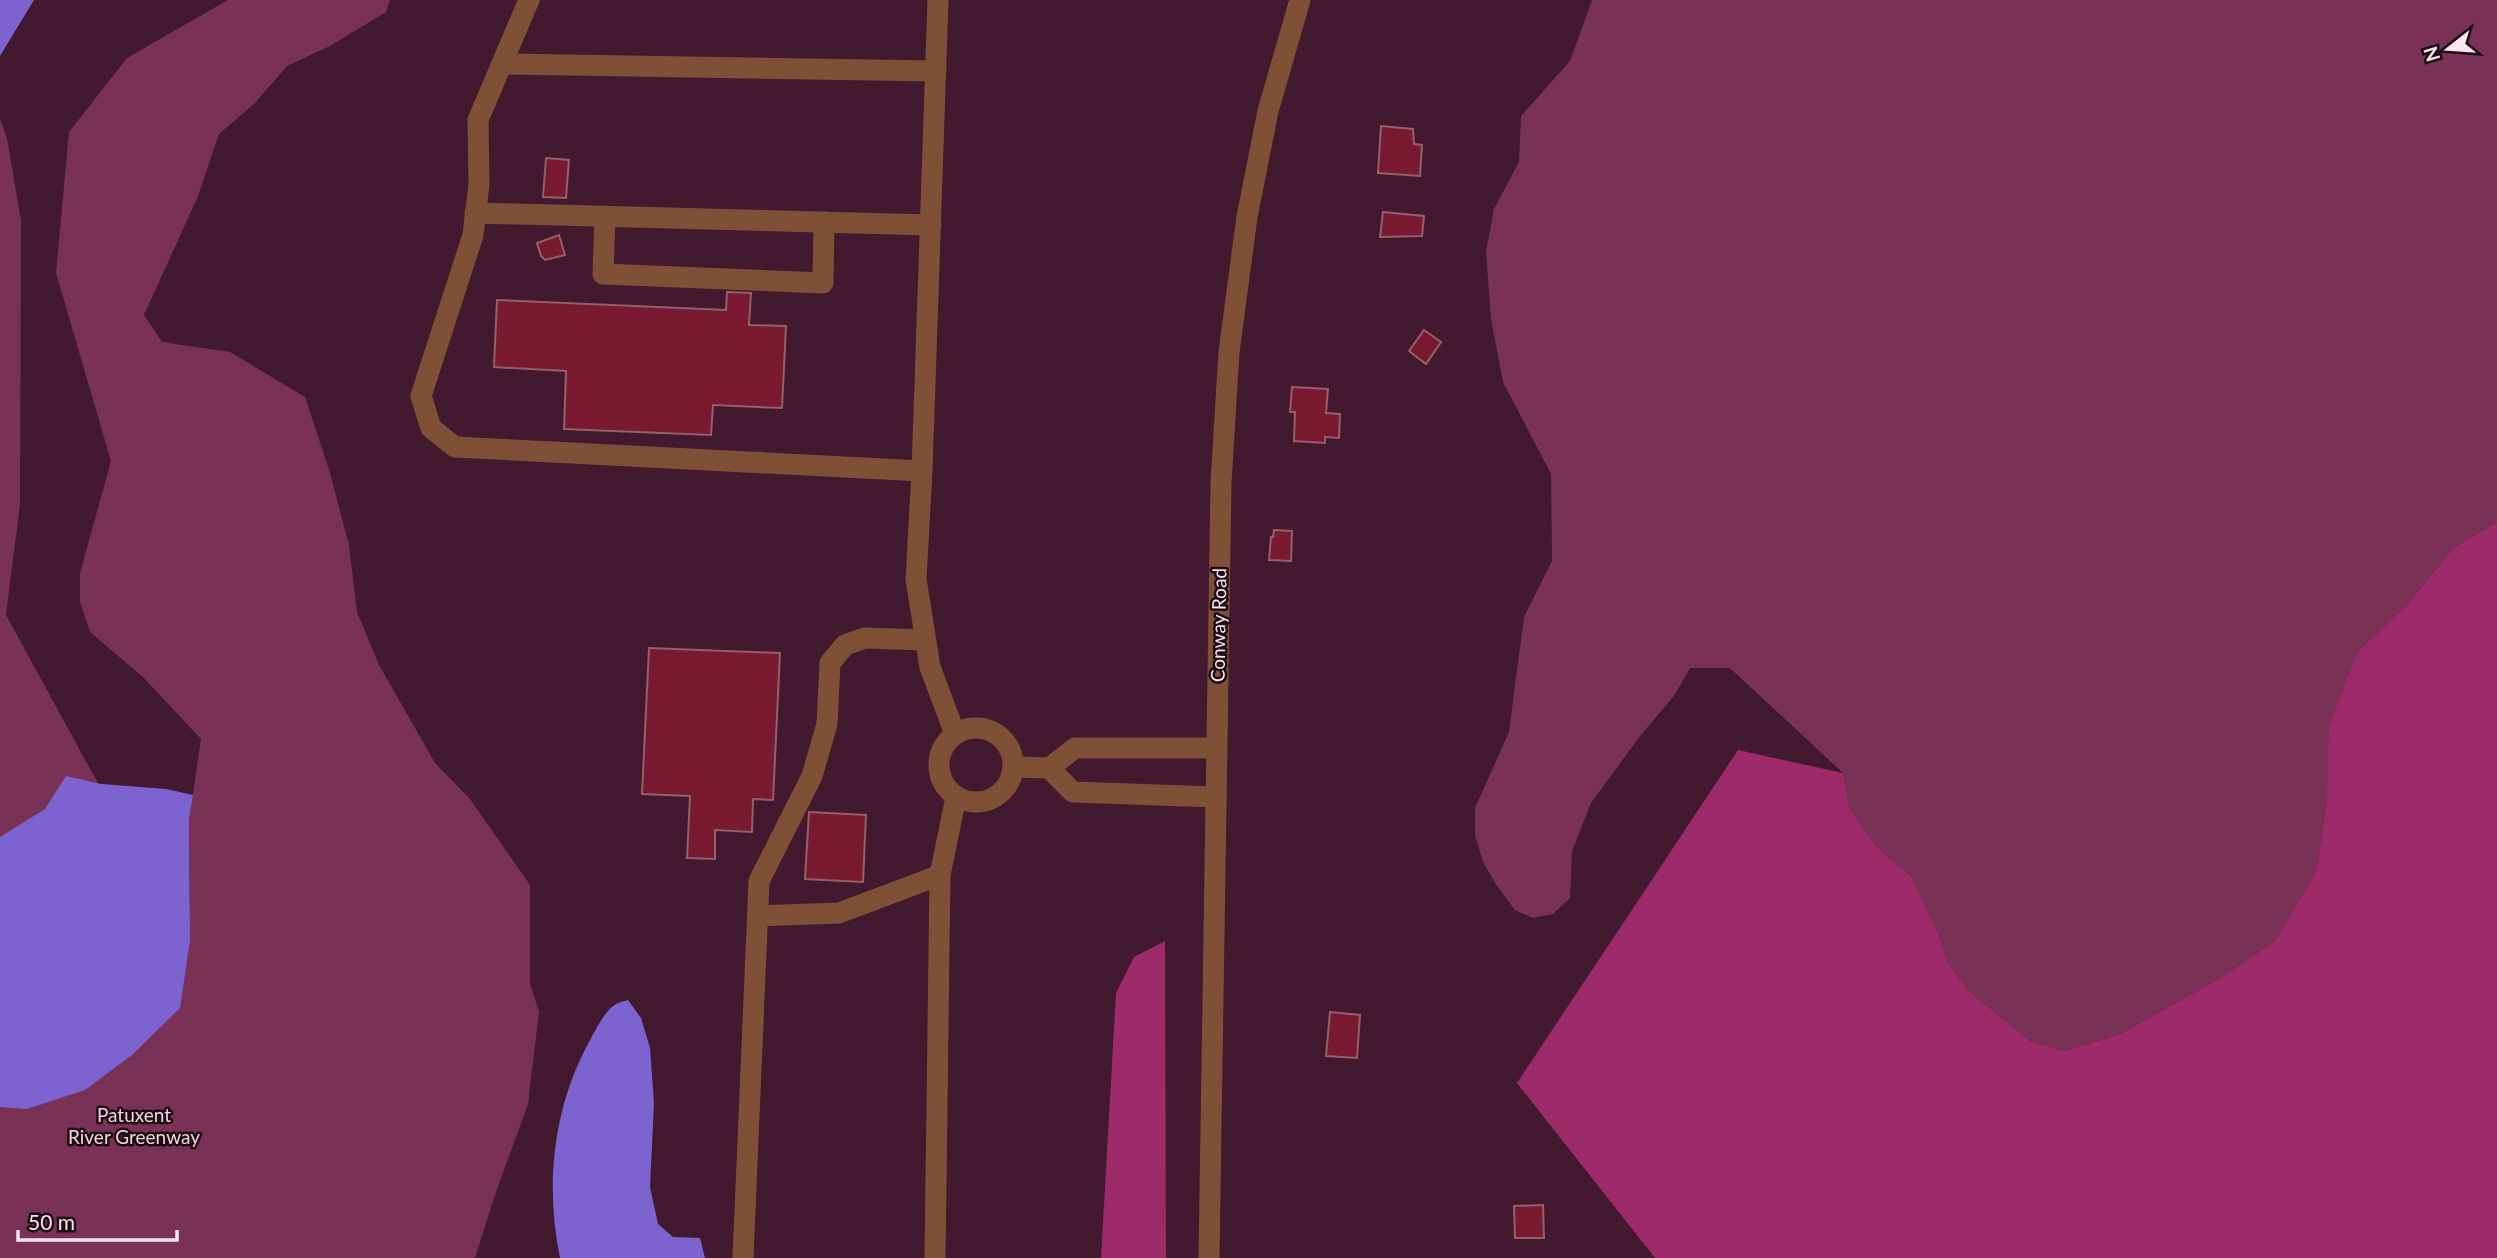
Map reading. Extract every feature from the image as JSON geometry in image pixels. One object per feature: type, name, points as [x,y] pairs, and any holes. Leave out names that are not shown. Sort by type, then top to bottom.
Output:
[{"type":"street","points":[[529,0],[478,120],[479,184],[473,235],[421,396],[430,428],[455,447],[922,471]]},
{"type":"street","points":[[938,0],[916,579],[929,667],[954,734]]},
{"type":"street","name":"Conway Road","points":[[1209,1258],[1221,482],[1229,352],[1247,217],[1268,111],[1296,1]]},
{"type":"street","points":[[502,64],[936,71]]},
{"type":"street","points":[[475,213],[930,225]]},
{"type":"street","points":[[605,216],[603,274],[823,283],[824,222]]},
{"type":"street","points":[[743,1258],[760,881],[812,776],[827,724],[830,663],[845,645],[865,638],[925,640]]},
{"type":"street","points":[[977,727],[999,736],[1007,744],[1013,767],[1010,780],[1003,791],[993,799],[981,803],[968,802],[946,789],[938,764],[946,742],[954,734],[977,727]]},
{"type":"street","points":[[1013,767],[1049,768],[1075,748],[1216,747]]},
{"type":"street","points":[[1049,768],[1073,792],[1215,797]]},
{"type":"street","points":[[935,1258],[940,875],[956,797]]},
{"type":"street","points":[[758,916],[839,913],[940,875]]},
{"type":"green space","name":"Patuxent River Greenway","points":[[228,0],[390,0],[386,12],[330,46],[287,66],[255,103],[219,134],[198,196],[144,315],[162,342],[230,352],[305,397],[330,473],[349,545],[357,612],[379,665],[435,763],[470,799],[530,885],[530,983],[539,1012],[528,1104],[475,1258],[0,1258],[0,119],[7,138],[21,221],[20,504],[6,615],[188,948],[189,820],[201,739],[143,677],[90,632],[80,602],[80,573],[111,461],[56,273],[69,132],[127,58]]},
{"type":"green space","points":[[1592,0],[2497,0],[2497,522],[2453,548],[2406,606],[2358,651],[2327,800],[2316,871],[2275,941],[2220,978],[2120,1034],[2064,1051],[2030,1041],[1969,991],[1949,964],[1936,928],[1912,877],[1877,847],[1850,809],[1843,773],[1730,668],[1690,668],[1674,696],[1640,736],[1591,803],[1572,851],[1570,898],[1553,914],[1533,918],[1515,910],[1497,886],[1483,862],[1475,835],[1475,808],[1509,732],[1524,617],[1552,561],[1551,474],[1503,382],[1491,319],[1486,252],[1494,209],[1519,162],[1521,116],[1570,61]]},
{"type":"shaded area","points":[[0,0],[34,0],[0,56]]},
{"type":"shaded area","points":[[2497,522],[2497,1258],[1655,1258],[1517,1083],[1738,750],[1843,773],[1850,809],[1877,847],[1912,877],[1936,928],[1949,964],[1969,991],[2030,1041],[2064,1051],[2120,1034],[2220,978],[2275,941],[2316,871],[2327,800],[2329,727],[2358,651],[2406,606],[2453,548]]},
{"type":"shaded area","points":[[66,776],[101,784],[166,789],[193,795],[189,820],[190,940],[180,1008],[132,1055],[85,1090],[27,1109],[0,1107],[0,837],[45,809]]},
{"type":"shaded area","points":[[1165,941],[1166,1258],[1101,1258],[1116,993],[1134,957]]},
{"type":"shaded area","points":[[628,1000],[641,1018],[650,1048],[654,1103],[650,1187],[658,1224],[673,1237],[700,1238],[705,1258],[560,1258],[555,1230],[553,1175],[555,1147],[567,1093],[577,1067],[606,1013],[618,1003]]},
{"type":"building","points":[[1381,126],[1413,129],[1414,144],[1422,145],[1420,176],[1378,173]]},
{"type":"building","points":[[546,158],[569,160],[566,198],[543,197]]},
{"type":"building","points":[[1383,212],[1424,216],[1422,236],[1380,237]]},
{"type":"building","points":[[559,235],[565,255],[545,260],[537,243]]},
{"type":"building","points":[[727,292],[751,293],[749,325],[786,326],[782,408],[713,405],[711,435],[564,429],[566,371],[494,367],[497,300],[726,310]]},
{"type":"building","points":[[1424,330],[1441,342],[1426,364],[1409,351]]},
{"type":"building","points":[[1292,387],[1328,389],[1326,413],[1340,414],[1339,438],[1325,437],[1325,443],[1294,441],[1295,412],[1290,412]]},
{"type":"building","points":[[1274,530],[1292,531],[1291,561],[1269,560]]},
{"type":"building","points":[[649,648],[780,653],[773,800],[753,799],[752,832],[715,830],[715,859],[687,858],[690,796],[642,794]]},
{"type":"building","points":[[809,812],[866,815],[863,882],[805,879]]},
{"type":"building","points":[[1330,1012],[1360,1015],[1357,1058],[1326,1056]]},
{"type":"building","points":[[1543,1205],[1544,1238],[1515,1238],[1514,1206]]}]
